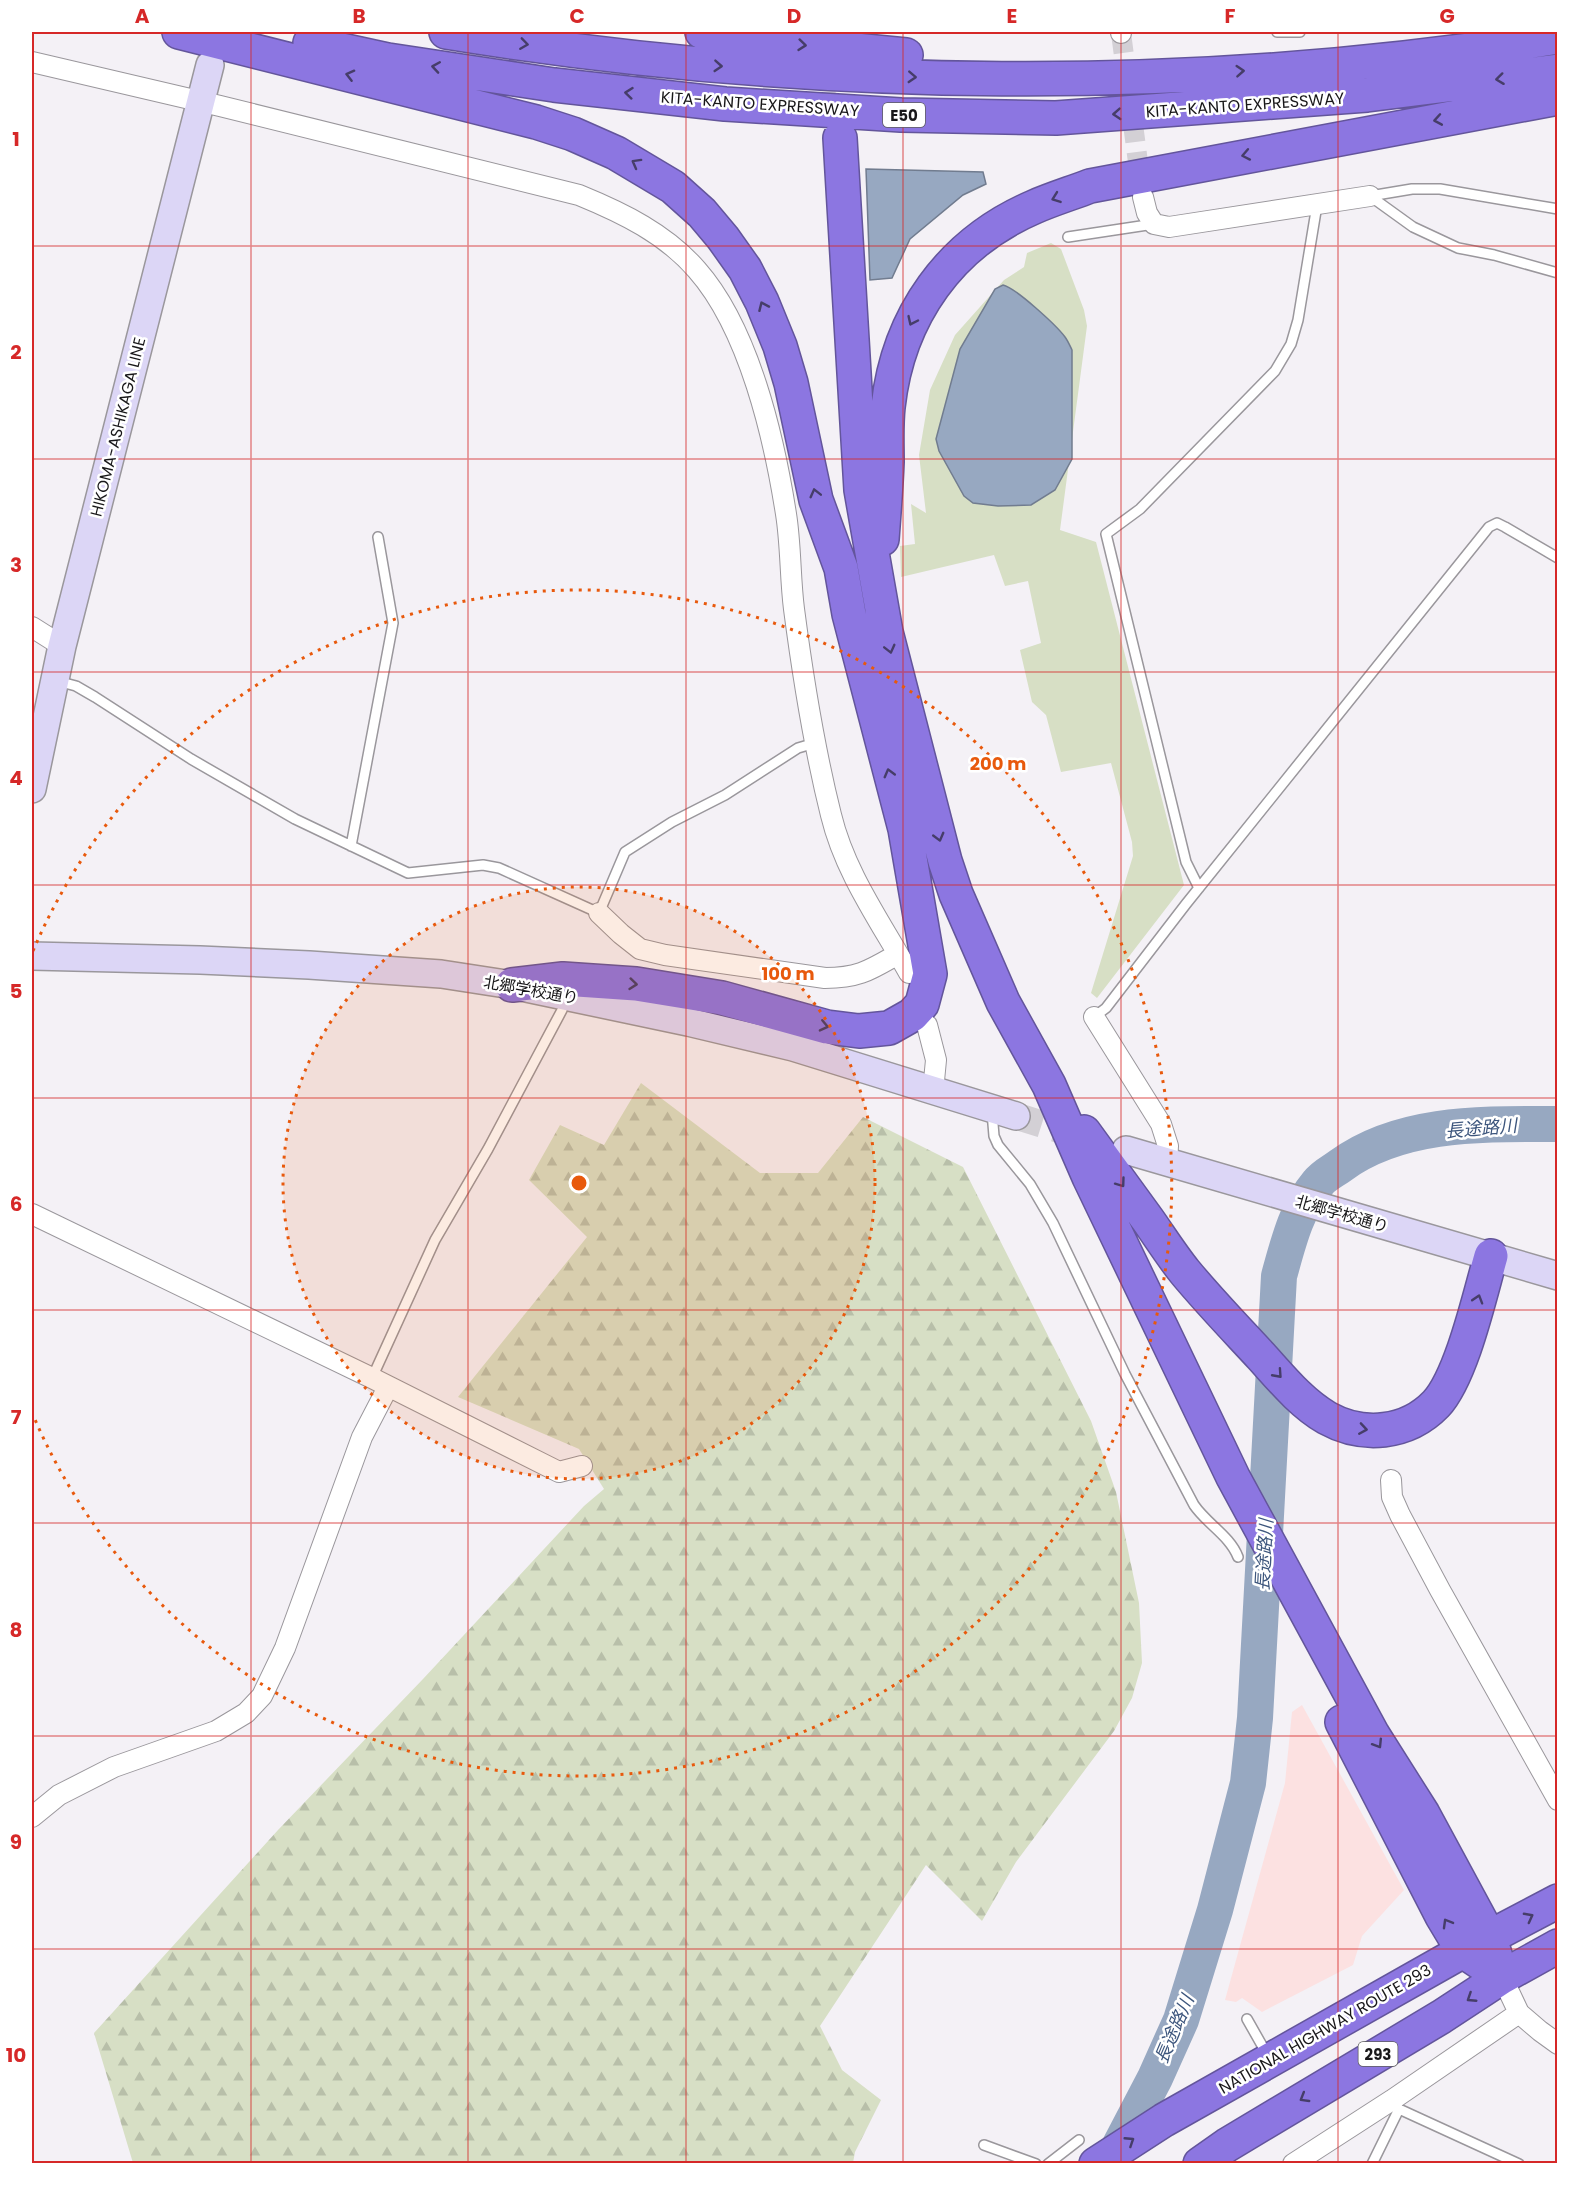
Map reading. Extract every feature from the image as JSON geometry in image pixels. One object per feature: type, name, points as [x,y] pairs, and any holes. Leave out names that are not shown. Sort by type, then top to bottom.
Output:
[{"type":"highway","points":[[179,32],[536,122],[573,134],[616,153],[673,187],[702,213],[745,269],[762,302],[780,346],[791,383],[816,500],[841,568],[849,614],[905,829],[930,974],[922,1004],[912,1015],[889,1028],[860,1031],[827,1027],[722,998],[636,984],[563,979],[512,985]]},
{"type":"highway","name":"KITA-KANTO EXPRESSWAY","points":[[254,32],[388,60],[554,85],[725,104],[901,115],[1068,118],[1367,95],[1557,71]]},
{"type":"highway","points":[[446,32],[527,45],[711,66],[928,78],[1066,78],[1182,74],[1369,61],[1488,48],[1557,37]]},
{"type":"highway","points":[[702,32],[734,38],[864,52],[1056,61],[1182,74]]},
{"type":"highway","points":[[879,591],[886,487],[888,407],[897,362],[905,336],[918,308],[938,278],[964,251],[995,229],[1033,207],[1090,186],[1557,98]]},
{"type":"highway","points":[[841,568],[843,488],[831,137],[861,490],[886,632],[945,861],[956,894],[1003,1002],[1049,1085],[1229,1484]]},
{"type":"highway","points":[[905,829],[935,901],[1294,1610],[1442,1916],[1476,1944],[1502,1977]]},
{"type":"highway","points":[[1049,1085],[1185,1271],[1291,1388],[1327,1417],[1345,1425],[1362,1430],[1381,1431],[1397,1428],[1425,1413],[1437,1403],[1460,1361],[1491,1256]]},
{"type":"highway","name":"NATIONAL HIGHWAY ROUTE 293","points":[[1088,2152],[1164,2120],[1476,1944],[1557,1901]]},
{"type":"highway","name":"293","points":[[1200,2163],[1441,2017],[1502,1977],[1557,1947]]},
{"type":"street","points":[[32,62],[579,195],[612,208],[638,222],[678,252],[697,270],[730,316],[743,345],[770,438],[787,516],[795,610],[815,743],[838,841],[854,877],[909,973]]},
{"type":"street","name":"HIKOMA-ASHIKAGA LINE","points":[[32,789],[62,646],[210,65]]},
{"type":"street","points":[[1143,197],[1147,213],[1154,224],[1168,227],[1370,196]]},
{"type":"street","points":[[32,627],[62,646]]},
{"type":"street","points":[[599,913],[640,949],[665,955],[825,978],[859,975],[898,954]]},
{"type":"street","name":"北郷学校通り","points":[[32,956],[309,965],[441,974],[512,985],[566,995],[793,1047],[1004,1113]]},
{"type":"street","points":[[1094,1017],[1161,1124],[1168,1146],[1167,1162]]},
{"type":"street","points":[[927,1025],[936,1060],[933,1091]]},
{"type":"street","name":"北郷学校通り","points":[[1126,1150],[1321,1209],[1557,1276]]},
{"type":"street","points":[[32,1214],[380,1382],[559,1472],[582,1466]]},
{"type":"street","points":[[32,1817],[59,1795],[114,1767],[216,1731],[246,1713],[262,1696],[285,1648],[380,1382]]},
{"type":"street","points":[[1391,1480],[1392,1497],[1410,1534],[1557,1800]]},
{"type":"street","points":[[1502,1977],[1519,2013],[1557,2044]]},
{"type":"street","points":[[1293,2163],[1396,2104],[1519,2013]]},
{"type":"lane","points":[[1277,32],[1300,32]]},
{"type":"lane","points":[[1370,196],[1412,189],[1440,189],[1557,209]]},
{"type":"lane","points":[[1370,196],[1413,227],[1458,248],[1494,255],[1557,273]]},
{"type":"lane","points":[[1199,888],[1186,862],[1106,534],[1140,509],[1275,371],[1291,344],[1298,320],[1317,205]]},
{"type":"lane","points":[[1068,237],[1154,224]]},
{"type":"lane","points":[[1094,1017],[1106,1008],[1199,888],[1489,526],[1497,523],[1557,558]]},
{"type":"lane","points":[[351,846],[393,622],[378,537]]},
{"type":"lane","points":[[55,680],[76,686],[95,697],[191,759],[295,819],[408,873],[483,865],[499,868],[599,913],[625,852],[672,822],[725,795],[798,748],[815,743]]},
{"type":"lane","points":[[380,1382],[435,1240],[498,1130],[562,1010],[566,995]]},
{"type":"lane","points":[[1004,1113],[992,1127],[998,1145],[1030,1184],[1053,1223],[1125,1374],[1194,1505],[1204,1519],[1234,1546],[1238,1557]]},
{"type":"lane","points":[[1247,2019],[1270,2061]]},
{"type":"lane","points":[[1372,2163],[1396,2104],[1519,2163]]},
{"type":"lane","points":[[984,2145],[1035,2163]]},
{"type":"lane","points":[[1048,2163],[1088,2152]]},
{"type":"shaded area","points":[[1302,1705],[1404,1890],[1362,1936],[1353,1965],[1262,2012],[1242,1998],[1236,2002],[1225,2000],[1285,1783],[1292,1712]]},
{"type":"green space","points":[[1051,243],[1061,249],[1084,310],[1087,326],[1060,530],[1096,542],[1184,885],[1097,998],[1091,993],[1133,856],[1132,842],[1111,763],[1061,772],[1046,715],[1032,702],[1020,650],[1041,643],[1028,581],[1005,586],[994,555],[901,577],[900,546],[915,544],[911,504],[926,513],[919,455],[930,390],[955,335],[1004,280],[1024,267],[1027,253]]},
{"type":"green space","points":[[641,1083],[760,1173],[818,1173],[863,1117],[963,1167],[1091,1421],[1116,1492],[1139,1603],[1142,1663],[1132,1698],[1114,1731],[1016,1862],[982,1921],[926,1865],[820,2026],[842,2070],[881,2100],[855,2152],[853,2163],[133,2163],[94,2033],[278,1830],[584,1506],[604,1489],[579,1449],[458,1397],[587,1237],[529,1180],[560,1125],[604,1145]]},
{"type":"water","points":[[866,169],[983,172],[986,184],[963,195],[910,239],[892,278],[870,280]]},
{"type":"water","points":[[1003,285],[1026,300],[1061,332],[1072,350],[1072,459],[1055,490],[1031,505],[998,506],[973,503],[964,496],[939,451],[936,439],[960,349],[995,289]]},
{"type":"waterway","name":"長途路川","points":[[1110,2164],[1155,2078],[1181,2020],[1215,1910],[1248,1783],[1255,1718],[1279,1276],[1298,1215],[1310,1193],[1323,1178],[1364,1151],[1390,1140],[1417,1133],[1473,1125],[1558,1124]]},
{"type":"tunnel","points":[[1121,33],[1141,185]]},
{"type":"tunnel","points":[[816,43],[822,137]]},
{"type":"tunnel","points":[[1016,1116],[1083,1137]]}]
